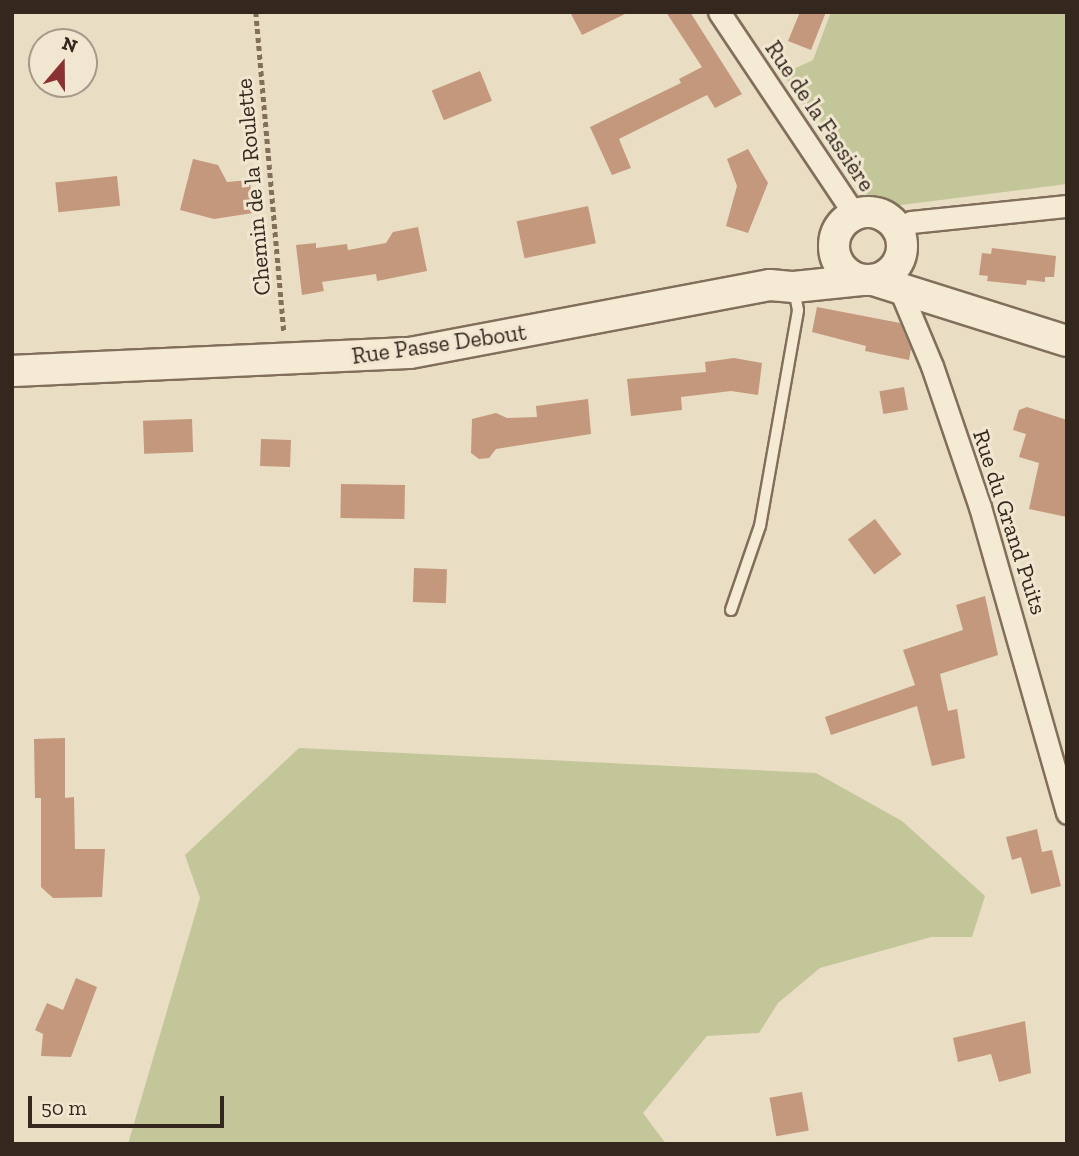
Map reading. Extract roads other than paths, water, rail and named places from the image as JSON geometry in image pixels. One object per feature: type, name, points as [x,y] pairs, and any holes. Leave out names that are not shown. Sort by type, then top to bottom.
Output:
[{"type":"main road","points":[[782,286],[834,239],[845,220],[854,214],[877,213],[898,230],[903,248],[900,260],[893,270],[867,280]]},
{"type":"main road","points":[[834,239],[843,269],[867,280],[901,292],[956,303],[1067,341]]},
{"type":"main road","points":[[900,260],[922,282],[956,303]]},
{"type":"main road","name":"Rue Passe Debout","points":[[12,371],[355,358],[444,347],[782,286],[867,280]]},
{"type":"street","name":"Rue de la Fassière","points":[[719,12],[854,214]]},
{"type":"street","points":[[898,230],[911,222],[1067,206]]},
{"type":"street","name":"Rue du Grand Puits","points":[[901,292],[933,366],[981,507],[1067,813]]},
{"type":"lane","points":[[731,610],[760,526],[798,310],[782,286]]}]
